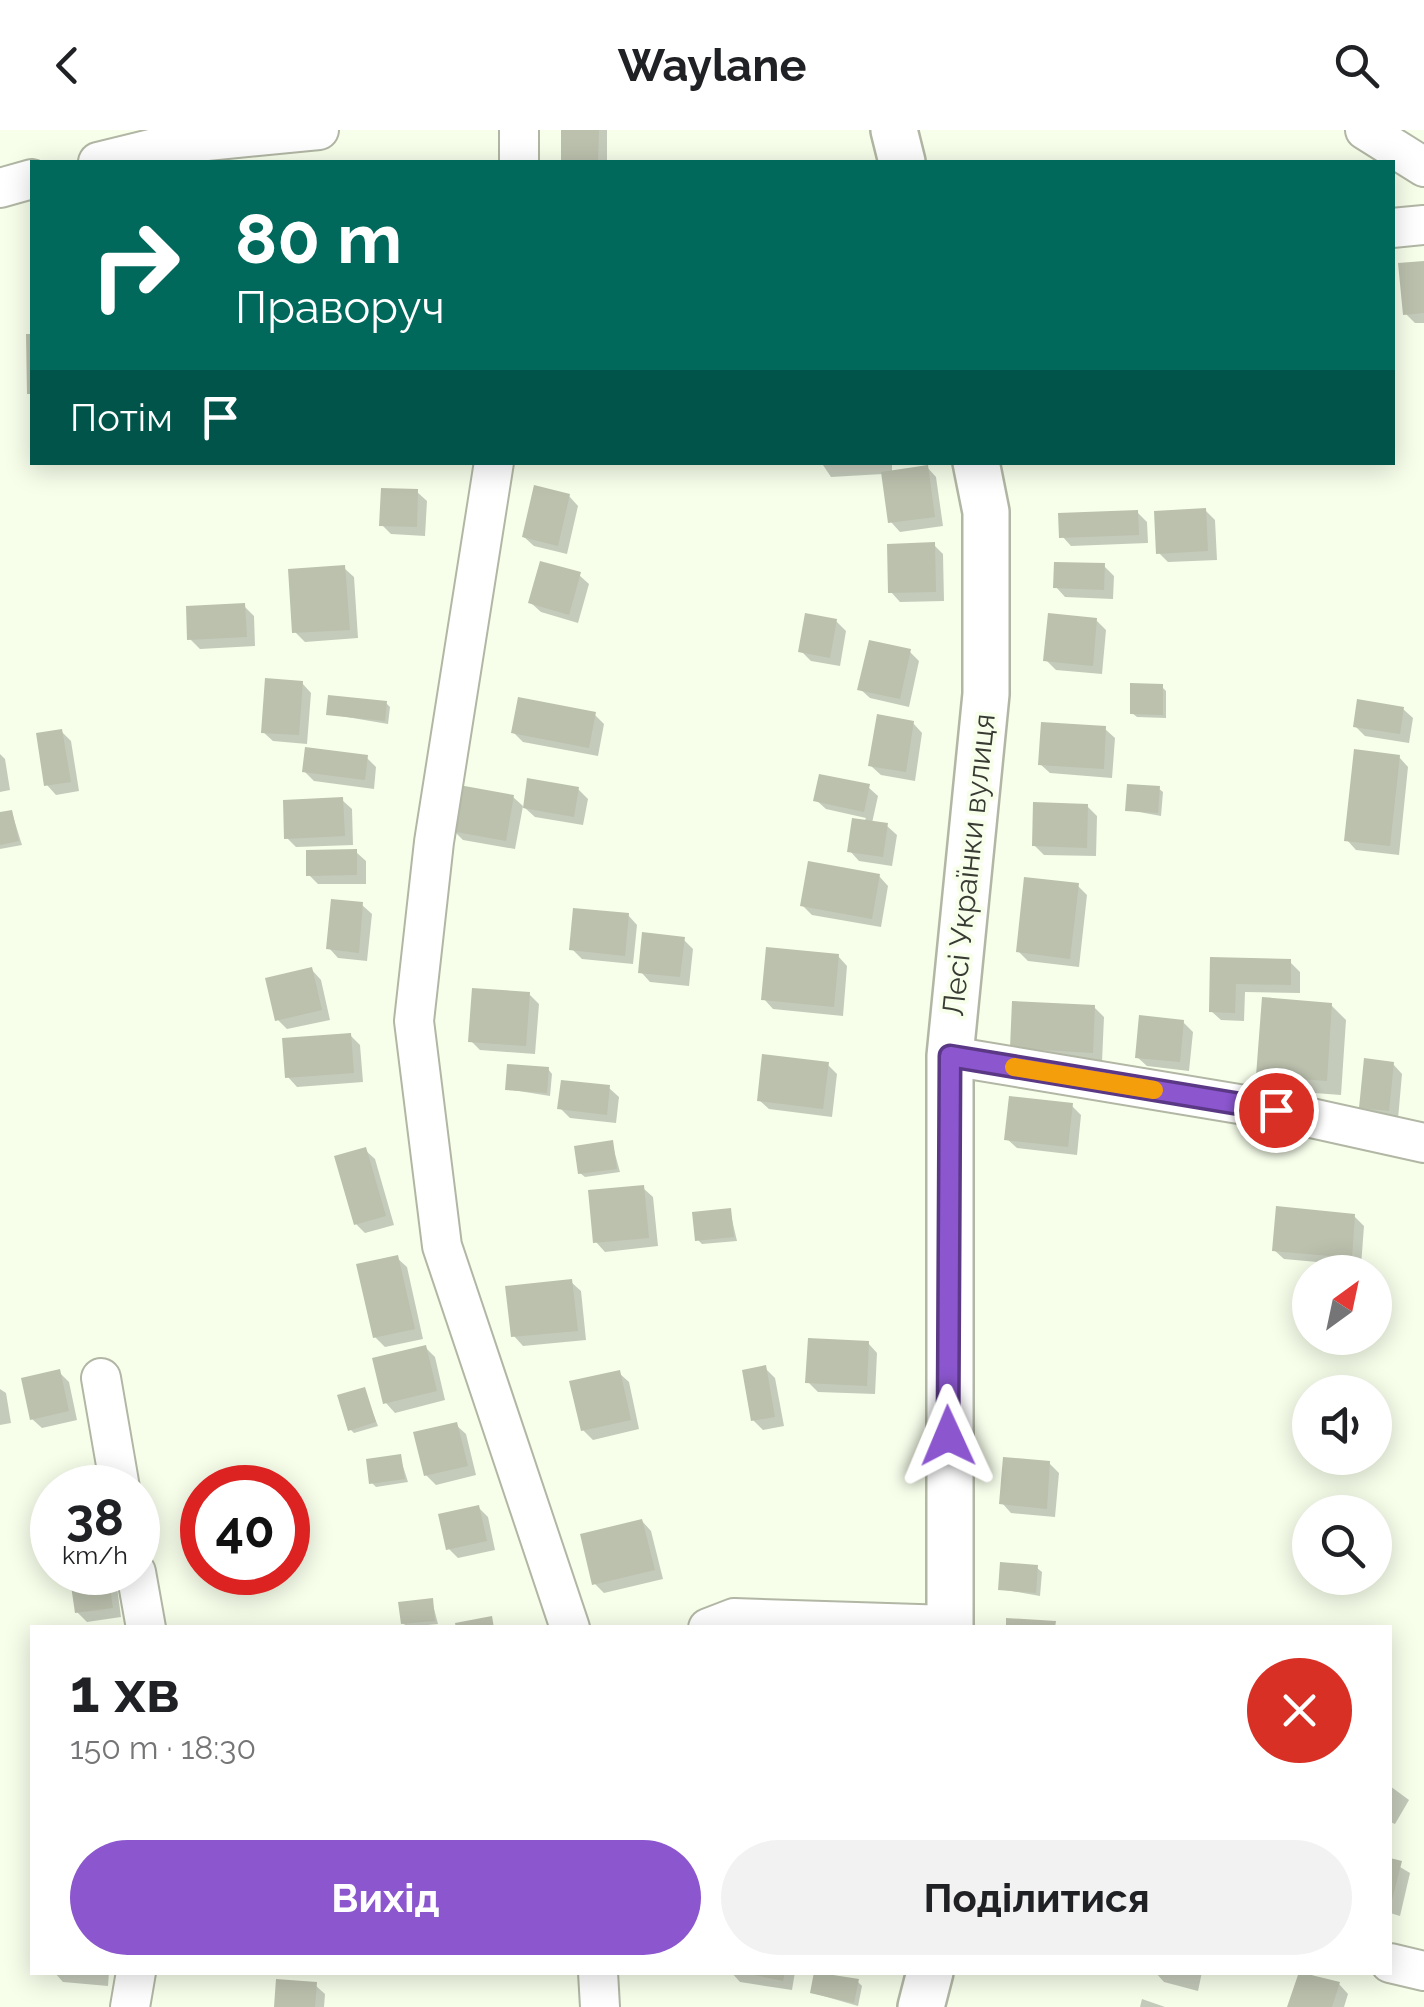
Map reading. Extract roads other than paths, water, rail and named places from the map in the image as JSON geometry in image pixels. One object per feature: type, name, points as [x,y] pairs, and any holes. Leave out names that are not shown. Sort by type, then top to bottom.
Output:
[{"type":"street","points":[[106,160],[167,145],[319,130]]},
{"type":"street","points":[[519,130],[519,160]]},
{"type":"street","points":[[894,130],[902,160]]},
{"type":"street","points":[[1366,130],[1424,167]]},
{"type":"street","points":[[0,188],[30,180]]},
{"type":"street","points":[[1395,228],[1424,225]]},
{"type":"street","points":[[494,465],[434,842],[414,1022],[442,1246],[569,1625]]},
{"type":"street","name":"Лесі Українки вулиця","points":[[950,1625],[950,1056],[986,694],[986,512],[977,465]]},
{"type":"street","points":[[950,1056],[1276,1110],[1424,1144]]},
{"type":"street","points":[[101,1378],[116,1465]]},
{"type":"street","points":[[140,1595],[145,1625]]},
{"type":"street","points":[[716,1625],[734,1618],[923,1625]]},
{"type":"street","points":[[1392,1963],[1424,1971]]},
{"type":"street","points":[[130,2007],[135,1975]]},
{"type":"street","points":[[598,1975],[600,2007]]},
{"type":"street","points":[[920,2007],[929,1975]]}]
